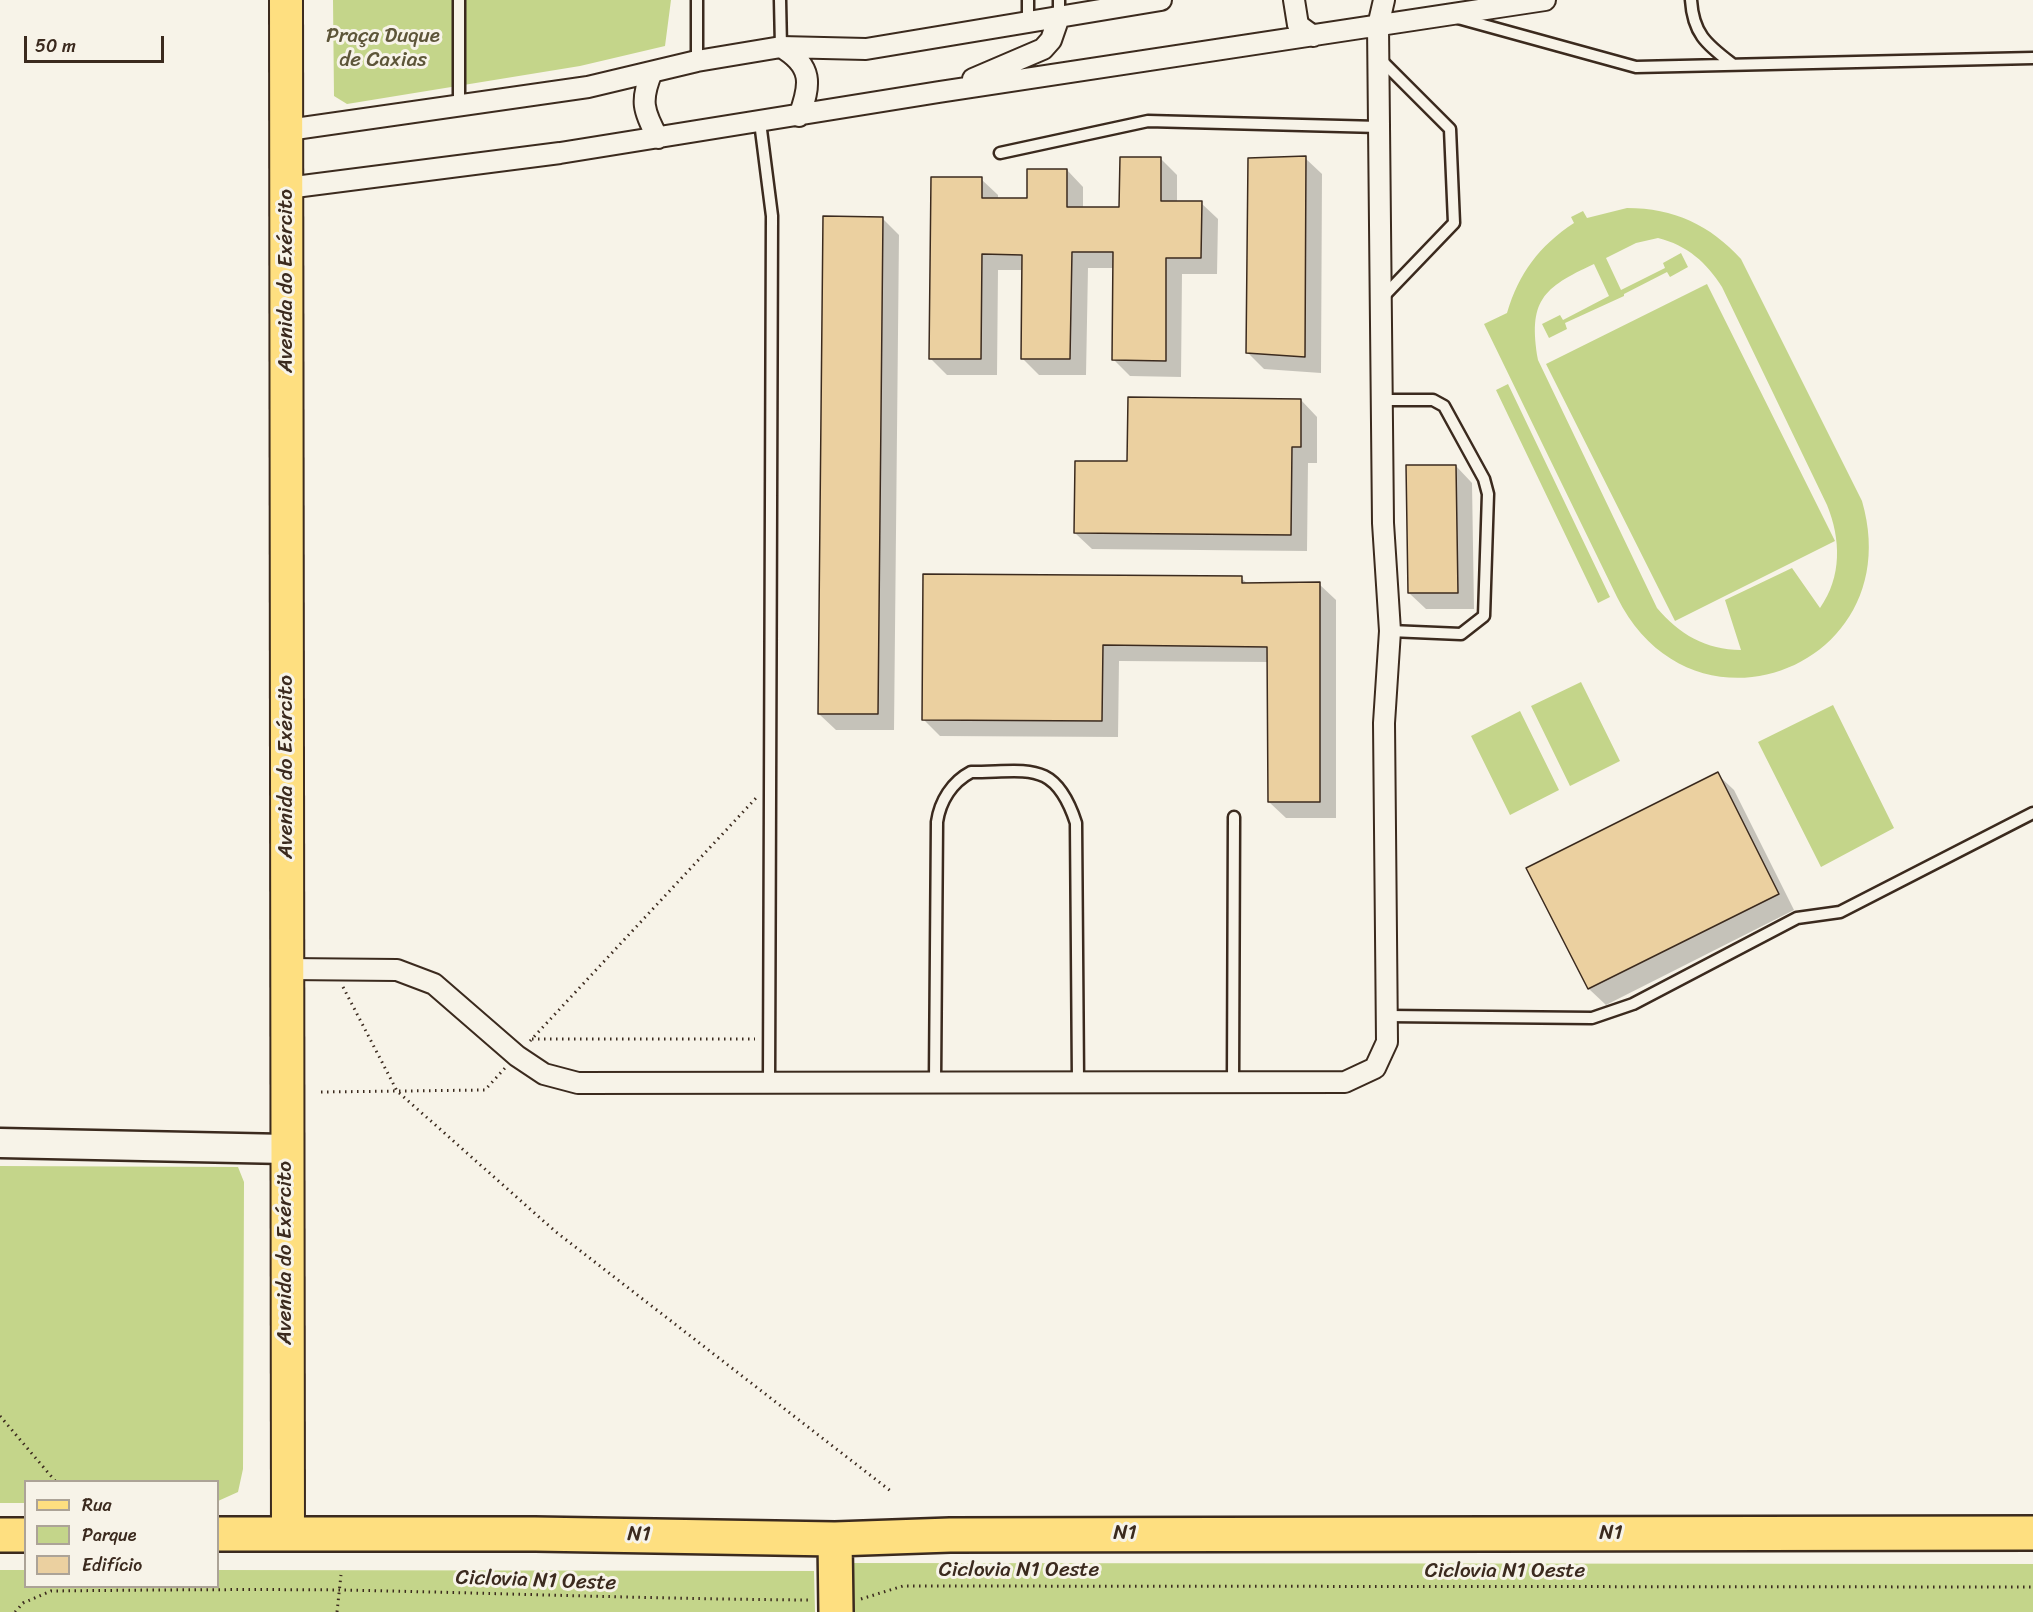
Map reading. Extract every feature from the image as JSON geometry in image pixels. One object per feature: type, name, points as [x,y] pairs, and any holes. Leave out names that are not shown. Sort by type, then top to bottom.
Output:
[{"type":"highway","name":"N1","points":[[219,1534],[523,1534],[835,1539],[951,1535],[2033,1533]]},
{"type":"highway","points":[[0,1535],[24,1535]]},
{"type":"highway","points":[[835,1539],[836,1606]]},
{"type":"main road","name":"Avenida do Exército","points":[[286,0],[288,130],[286,188],[288,1534]]},
{"type":"main road","points":[[0,1143],[286,1149]]},
{"type":"street","points":[[288,130],[588,87],[697,61],[781,47],[866,49],[1028,22],[1059,9],[1161,0]]},
{"type":"street","points":[[1294,0],[1298,25],[1313,36]]},
{"type":"street","points":[[288,969],[397,970],[434,984],[517,1056],[544,1074],[578,1083],[1346,1082],[1375,1068],[1387,1042],[1384,723],[1390,631],[1383,523],[1378,26],[1384,0]]},
{"type":"street","points":[[286,188],[658,138],[939,92],[1545,0]]},
{"type":"street","points":[[939,92],[1043,49],[1051,40],[1059,9]]},
{"type":"street","points":[[781,47],[796,56],[808,80],[808,92],[799,116]]},
{"type":"street","points":[[652,72],[643,93],[646,117],[658,138]]},
{"type":"lane","points":[[459,0],[459,105]]},
{"type":"lane","points":[[697,0],[697,61]]},
{"type":"lane","points":[[780,0],[781,47]]},
{"type":"lane","points":[[1028,0],[1028,22]]},
{"type":"lane","points":[[1691,0],[1692,16],[1704,42],[1731,63]]},
{"type":"lane","points":[[1447,15],[1636,67],[1731,63],[2033,58]]},
{"type":"lane","points":[[1379,57],[1450,129],[1454,223],[1381,299]]},
{"type":"lane","points":[[1000,153],[1148,121],[1379,127]]},
{"type":"lane","points":[[760,122],[772,216],[769,1082]]},
{"type":"lane","points":[[1382,400],[1433,400],[1444,406],[1484,479],[1488,494],[1484,616],[1461,634],[1390,631]]},
{"type":"lane","points":[[935,1081],[937,822],[940,805],[961,777],[971,772],[1038,772],[1054,781],[1068,798],[1076,823],[1078,1081]]},
{"type":"lane","points":[[1387,1016],[1592,1018],[1633,1004],[1797,918],[1840,912],[2033,813]]},
{"type":"lane","points":[[1233,1081],[1234,817]]},
{"type":"path","points":[[525,1047],[758,796]]},
{"type":"path","points":[[334,969],[397,1091],[556,1232],[892,1492]]},
{"type":"path","points":[[532,1039],[770,1039]]},
{"type":"path","points":[[321,1092],[485,1090],[506,1067]]},
{"type":"path","points":[[0,1416],[54,1480]]},
{"type":"path","points":[[337,1612],[341,1575]]},
{"type":"path","name":"Ciclovia N1 Oeste","points":[[15,1612],[22,1603],[51,1591],[340,1590],[572,1595],[615,1599],[836,1606],[903,1586],[2033,1587]]},
{"type":"green space","name":"Praça Duque de Caxias","points":[[333,0],[671,0],[665,46],[580,66],[347,104],[334,96]]},
{"type":"green space","points":[[1627,208],[1676,215],[1704,228],[1741,259],[1862,501],[1868,559],[1855,607],[1826,644],[1786,669],[1741,678],[1694,670],[1651,644],[1617,597],[1484,324],[1507,313],[1524,273],[1550,241],[1574,223],[1571,217],[1583,211],[1587,218]],"holes":[[[1658,238],[1695,256],[1710,270],[1722,287],[1827,505],[1835,531],[1836,571],[1820,608],[1792,568],[1725,600],[1741,650],[1716,647],[1694,639],[1674,626],[1657,608],[1538,360],[1535,323],[1543,299],[1551,289],[1594,264],[1609,296],[1563,320],[1560,315],[1542,324],[1549,338],[1567,329],[1565,323],[1624,296],[1667,272],[1670,277],[1688,267],[1681,253],[1663,263],[1665,268],[1621,290],[1606,258],[1636,243]]]},
{"type":"green space","points":[[1707,284],[1835,541],[1675,621],[1546,364]]},
{"type":"green space","points":[[1508,384],[1610,597],[1598,603],[1496,390]]},
{"type":"green space","points":[[1581,682],[1620,761],[1570,786],[1531,706]]},
{"type":"green space","points":[[1833,705],[1894,828],[1821,867],[1758,742]]},
{"type":"green space","points":[[1520,711],[1559,790],[1510,815],[1471,736]]},
{"type":"green space","points":[[0,1166],[238,1167],[244,1182],[243,1469],[238,1492],[219,1501],[219,1480],[24,1480],[24,1503],[0,1503]]},
{"type":"green space","points":[[838,1563],[2033,1564],[2033,1612],[839,1612]]},
{"type":"green space","points":[[0,1570],[24,1570],[24,1588],[219,1588],[219,1570],[814,1571],[815,1612],[0,1612]]},
{"type":"building","points":[[1306,156],[1305,357],[1246,353],[1248,158]]},
{"type":"building","points":[[1120,157],[1161,157],[1161,201],[1202,201],[1201,258],[1166,258],[1166,361],[1112,360],[1113,252],[1072,252],[1070,359],[1021,359],[1022,255],[982,254],[981,359],[929,359],[931,177],[982,177],[982,198],[1027,198],[1027,169],[1067,169],[1067,207],[1119,207]]},
{"type":"building","points":[[823,216],[883,217],[878,714],[818,714]]},
{"type":"building","points":[[1128,397],[1301,399],[1301,447],[1292,447],[1291,535],[1074,533],[1075,461],[1127,461]]},
{"type":"building","points":[[1406,465],[1456,465],[1458,593],[1408,593]]},
{"type":"building","points":[[923,574],[1242,576],[1242,583],[1320,582],[1320,802],[1268,802],[1267,647],[1103,645],[1102,721],[922,720]]},
{"type":"building","points":[[1718,772],[1779,894],[1588,989],[1526,868]]}]
